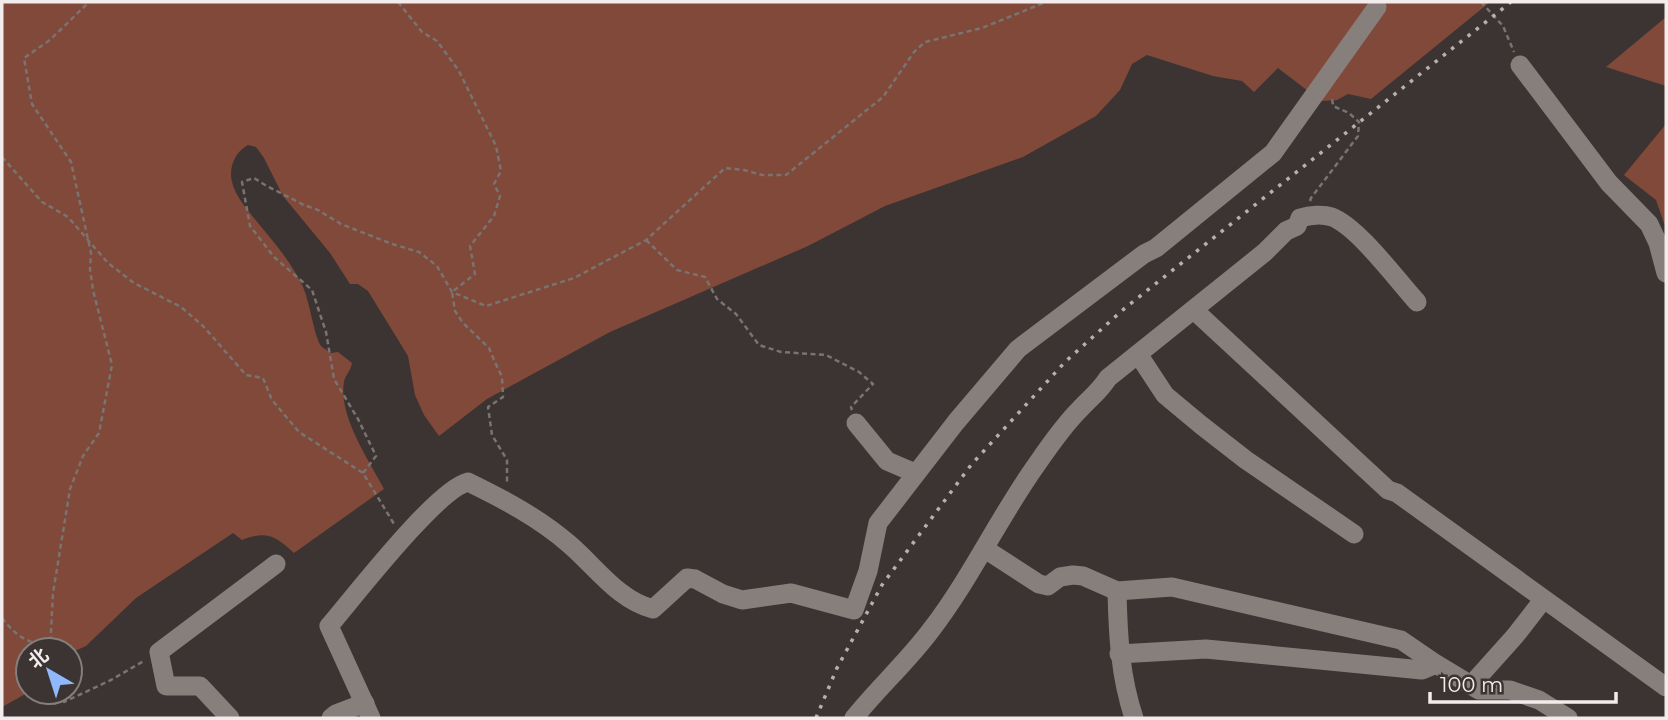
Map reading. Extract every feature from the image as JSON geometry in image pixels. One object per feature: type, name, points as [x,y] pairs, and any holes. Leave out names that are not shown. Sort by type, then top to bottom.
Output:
[{"type":"street","points":[[331,718],[336,713],[368,711],[330,626],[403,539],[449,491],[468,482],[515,506],[567,542],[617,590],[639,606],[653,609],[687,579],[695,579],[723,594],[742,600],[791,593],[854,610],[867,571],[878,523],[915,473],[1018,349],[1144,254],[1156,248],[1273,153],[1377,7]]},
{"type":"street","points":[[1520,65],[1609,183],[1649,224],[1658,243],[1666,273]]},
{"type":"street","points":[[854,718],[875,691],[931,631],[1036,465],[1078,410],[1099,392],[1108,378],[1143,348],[1195,311],[1286,231],[1297,226],[1300,218],[1309,215],[1331,216],[1349,227],[1417,302]]},
{"type":"street","points":[[1195,311],[1388,490],[1396,493],[1666,687]]},
{"type":"street","points":[[1138,354],[1165,395],[1246,460],[1354,534]]},
{"type":"street","points":[[856,423],[887,461],[915,473]]},
{"type":"street","points":[[985,549],[1039,584],[1048,586],[1060,577],[1073,575],[1083,576],[1116,591],[1172,587],[1401,640],[1479,690],[1510,690],[1539,701],[1568,718]]},
{"type":"street","points":[[230,718],[200,686],[166,686],[159,652],[276,564]]},
{"type":"street","points":[[1116,591],[1119,654],[1126,695],[1134,718]]},
{"type":"street","points":[[1472,684],[1543,600]]},
{"type":"street","points":[[1119,654],[1206,649],[1422,670],[1436,664]]},
{"type":"path","points":[[51,636],[55,582],[71,489],[83,456],[99,433],[112,365],[93,290],[89,243],[71,162],[32,104],[24,58],[50,40],[89,2]]},
{"type":"path","points":[[398,2],[422,32],[437,41],[460,71],[496,146],[501,171],[494,184],[500,196],[494,216],[470,246],[475,274],[452,292]]},
{"type":"path","points":[[452,292],[486,306],[574,278],[646,240],[725,168],[762,175],[786,175],[883,97],[914,52],[925,42],[982,28],[1046,2]]},
{"type":"path","points":[[1481,2],[1503,26],[1520,65]]},
{"type":"path","points":[[1309,215],[1311,198],[1358,136],[1359,122],[1349,113],[1333,106],[1329,74]]},
{"type":"path","points":[[2,157],[41,202],[68,217],[108,263],[134,284],[181,307],[203,326],[246,375],[263,378],[272,400],[299,432],[363,473],[403,539]]},
{"type":"path","points":[[363,473],[376,456],[334,379],[326,332],[312,290],[274,257],[250,226],[242,183],[254,178],[341,224],[392,244],[419,251],[437,266],[452,292],[455,311],[463,323],[489,348],[502,377],[503,397],[488,407],[492,435],[507,460],[507,487],[515,506]]},
{"type":"path","points":[[646,240],[677,270],[705,277],[717,299],[736,314],[759,345],[781,352],[826,355],[859,372],[873,384],[851,407],[856,423]]},
{"type":"path","points":[[2,618],[17,636]]},
{"type":"path","points":[[84,693],[159,652]]},
{"type":"shaded area","points":[[2,2],[1490,2],[1371,99],[1348,94],[1337,100],[1321,101],[1278,68],[1254,92],[1242,81],[1213,76],[1147,55],[1132,64],[1120,90],[1096,116],[1023,157],[885,206],[808,246],[610,332],[487,399],[439,436],[424,415],[415,395],[408,356],[368,291],[358,284],[350,284],[330,253],[283,196],[256,147],[248,145],[240,151],[232,165],[234,188],[298,277],[305,292],[319,343],[331,353],[338,352],[352,363],[344,382],[346,409],[356,437],[384,489],[294,553],[271,536],[258,535],[242,540],[233,533],[136,598],[84,647],[84,636],[14,636],[14,700],[2,707]]},
{"type":"shaded area","points":[[1666,17],[1666,86],[1606,67]]},
{"type":"shaded area","points":[[1666,124],[1666,229],[1656,200],[1624,175]]},
{"type":"railway","points":[[816,718],[837,668],[882,585],[971,465],[1065,362],[1125,308],[1511,2]]}]
